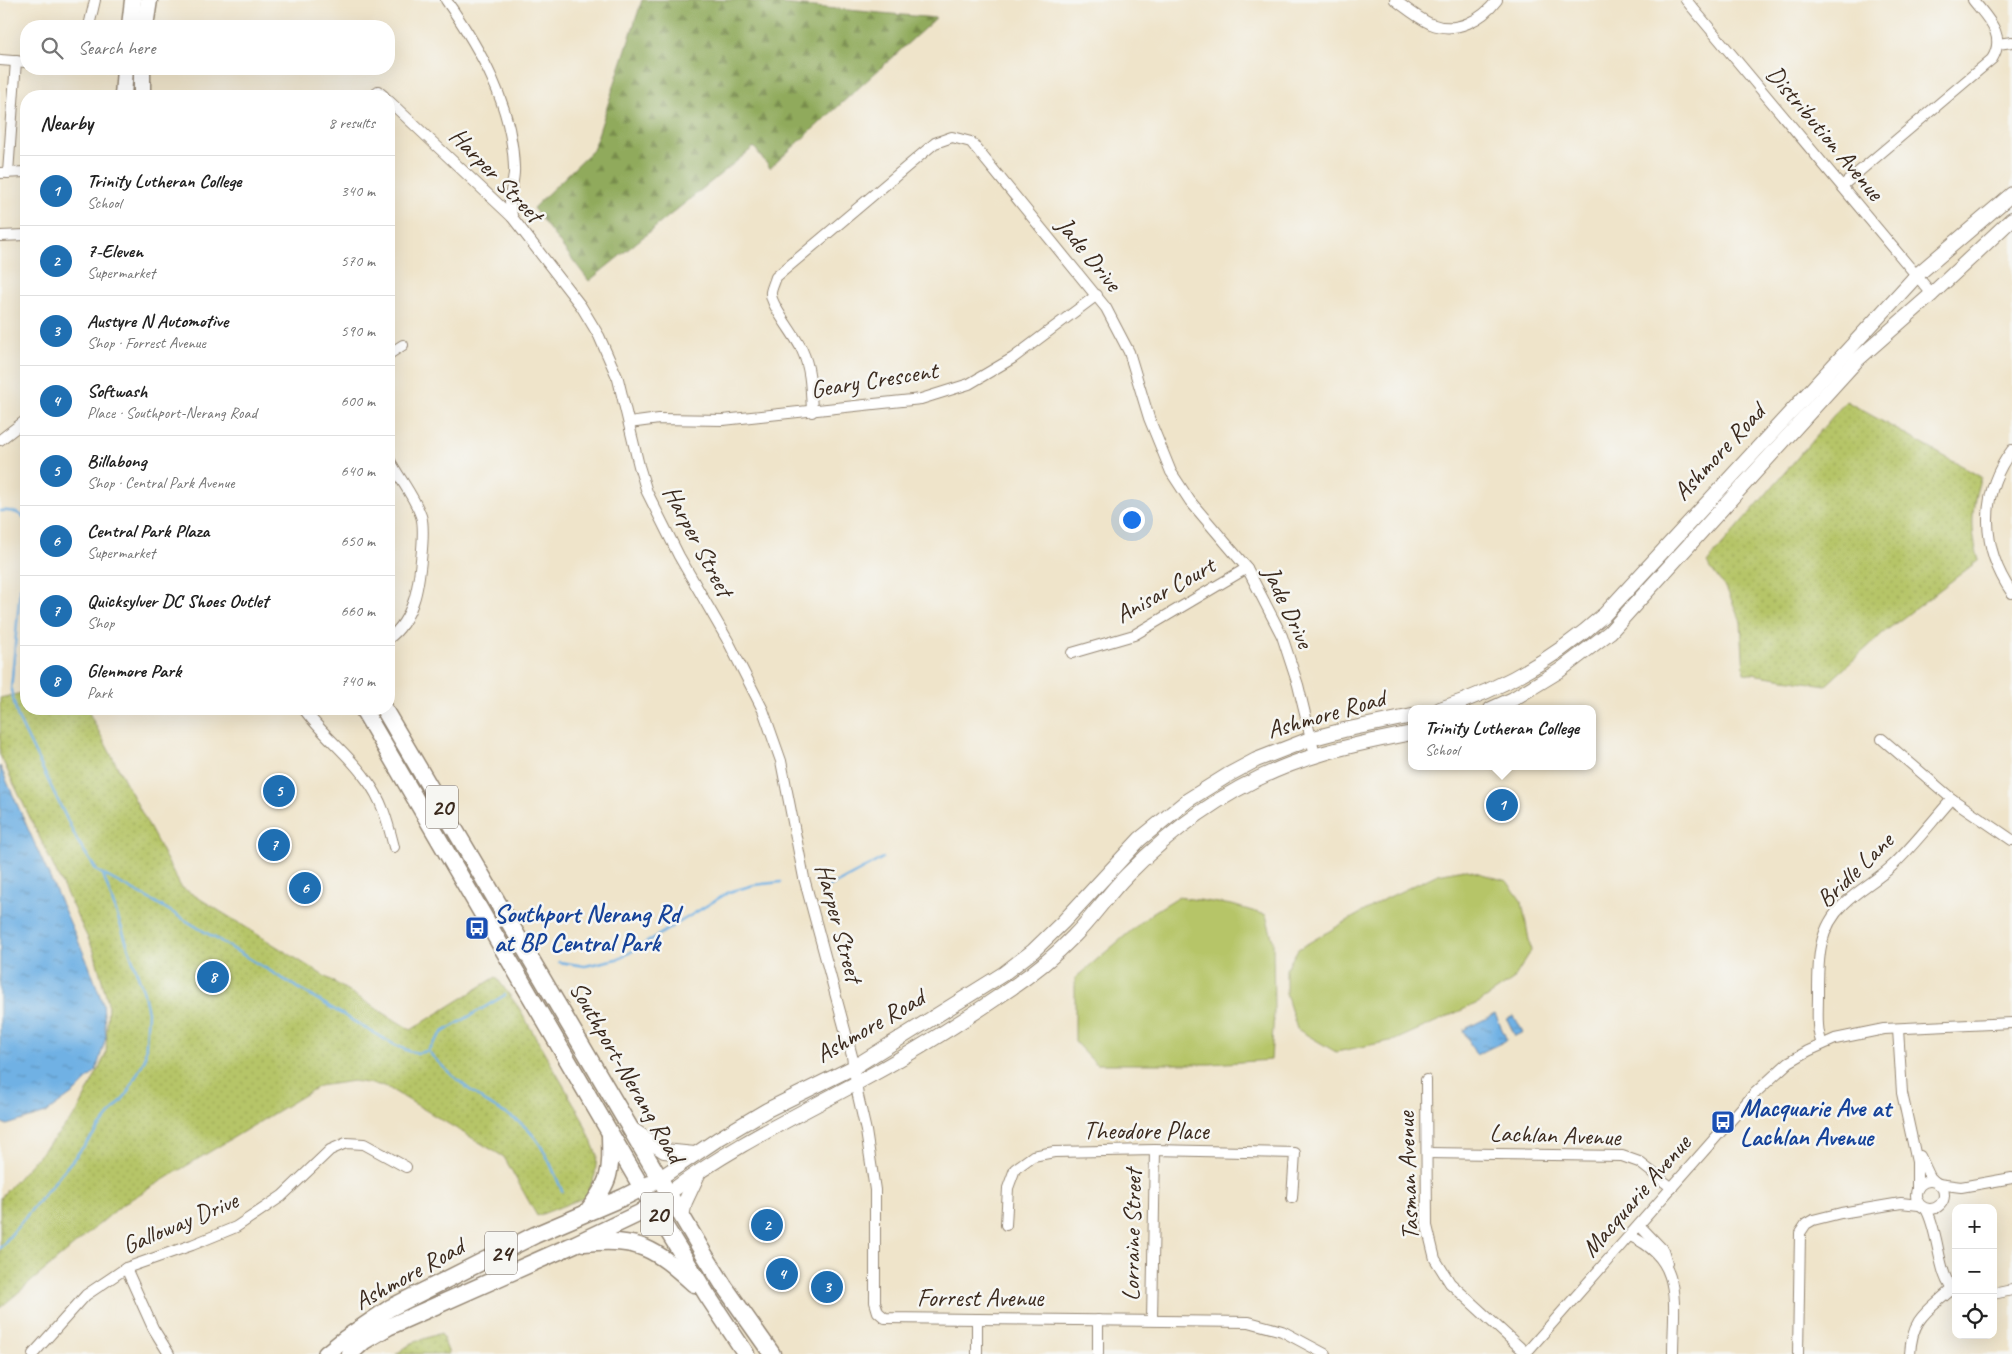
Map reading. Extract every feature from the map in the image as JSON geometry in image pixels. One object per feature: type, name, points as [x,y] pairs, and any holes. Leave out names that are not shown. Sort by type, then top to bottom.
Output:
[{"type":"main road","points":[[131,20],[133,0]]},
{"type":"main road","points":[[146,20],[150,0]]},
{"type":"main road","points":[[124,90],[125,75]]},
{"type":"main road","points":[[142,75],[142,90]]},
{"type":"main road","name":"Ashmore Road","points":[[1452,705],[1484,694],[1529,670],[1564,648],[1605,614],[1917,275],[2012,194]]},
{"type":"main road","name":"Ashmore Road","points":[[1499,705],[1528,691],[1559,671],[1610,632],[1857,360],[1932,294],[2012,219]]},
{"type":"main road","name":"Southport-Nerang Road","points":[[364,715],[652,1205],[707,1295],[746,1354]]},
{"type":"main road","name":"Southport-Nerang Road","points":[[388,715],[668,1193],[724,1286],[772,1354]]},
{"type":"main road","name":"Ashmore Road","points":[[326,1354],[390,1308],[535,1236],[642,1188],[760,1114],[854,1067],[976,992],[1033,951],[1063,922],[1130,849],[1163,819],[1188,800],[1256,760],[1310,739],[1408,717]]},
{"type":"main road","name":"Ashmore Road","points":[[350,1354],[364,1342],[388,1327],[640,1213],[733,1149],[856,1084],[913,1051],[1027,977],[1072,938],[1125,877],[1166,838],[1185,822],[1251,782],[1278,769],[1354,744],[1408,734]]},
{"type":"main road","points":[[630,1128],[664,1151],[695,1154]]},
{"type":"main road","points":[[586,1214],[601,1194],[608,1180],[610,1132]]},
{"type":"main road","points":[[682,1216],[685,1202],[699,1172]]},
{"type":"main road","points":[[575,1244],[608,1241],[631,1242],[641,1245],[673,1265],[707,1295]]},
{"type":"street","points":[[91,20],[96,0]]},
{"type":"street","points":[[446,0],[476,45],[501,99],[511,139],[514,169],[510,201],[512,217]]},
{"type":"street","points":[[1395,0],[1423,20],[1439,26],[1465,24],[1476,20],[1488,11],[1497,0]]},
{"type":"street","name":"Distribution Avenue","points":[[1686,0],[1932,294]]},
{"type":"street","points":[[1842,186],[1988,63],[1995,55],[1998,44],[1997,34],[1993,25],[1973,0]]},
{"type":"street","points":[[1998,44],[2012,42]]},
{"type":"street","points":[[0,60],[20,62]]},
{"type":"street","points":[[20,69],[4,173],[20,172]]},
{"type":"street","name":"Harper Street","points":[[395,107],[512,217],[581,306],[599,336],[618,379],[645,484],[662,524],[756,692],[770,726],[781,761],[804,878],[854,1067]]},
{"type":"street","name":"Jade Drive","points":[[812,412],[810,376],[803,351],[792,330],[773,304],[771,293],[776,277],[935,143],[952,137],[971,142],[1106,308],[1129,352],[1148,418],[1171,472],[1190,501],[1247,568],[1282,636],[1298,685],[1315,756]]},
{"type":"street","points":[[0,236],[20,235]]},
{"type":"street","name":"Geary Crescent","points":[[629,423],[658,419],[723,420],[921,400],[970,384],[1013,358],[1097,295]]},
{"type":"street","points":[[395,350],[403,345]]},
{"type":"street","points":[[0,440],[20,425]]},
{"type":"street","points":[[2012,450],[2006,458],[1993,488],[1988,524],[1994,562],[2012,593]]},
{"type":"street","points":[[395,470],[421,516],[424,534],[415,598],[403,624],[395,632]]},
{"type":"street","name":"Anisar Court","points":[[1072,653],[1134,635],[1247,568]]},
{"type":"street","points":[[309,715],[368,781],[386,814],[394,847]]},
{"type":"street","points":[[1882,739],[1952,798],[2012,840]]},
{"type":"street","name":"Bridle Lane","points":[[1822,1044],[1818,1028],[1818,958],[1826,928],[1844,903],[1900,859],[1952,798]]},
{"type":"street","name":"Macquarie Avenue","points":[[1525,1353],[1754,1094],[1790,1062],[1822,1044],[1867,1031],[2012,1023]]},
{"type":"street","points":[[1898,1029],[1902,1094],[1918,1169],[1916,1191],[1937,1235],[1944,1272],[1952,1287]]},
{"type":"street","name":"Forrest Avenue","points":[[854,1067],[874,1173],[876,1302],[878,1312],[885,1318],[1249,1322],[1282,1331],[1325,1354]]},
{"type":"street","name":"Tasman Avenue","points":[[1426,1080],[1427,1226],[1435,1259],[1450,1283],[1525,1353]]},
{"type":"street","points":[[1912,1136],[1925,1168],[1943,1191],[1937,1235]]},
{"type":"street","name":"Galloway Drive","points":[[33,1354],[86,1295],[126,1268],[236,1227],[282,1196],[330,1150],[346,1142],[364,1144],[406,1167]]},
{"type":"street","name":"Theodore Place","points":[[1006,1225],[1008,1188],[1015,1169],[1033,1156],[1054,1152],[1155,1150],[1295,1153],[1292,1198]]},
{"type":"street","name":"Lorraine Street","points":[[1152,1320],[1155,1150]]},
{"type":"street","name":"Lachlan Avenue","points":[[1427,1153],[1622,1156],[1639,1162],[1672,1188]]},
{"type":"street","points":[[1798,1354],[1800,1233],[1806,1224],[1813,1220],[1901,1203],[1923,1207],[1941,1202],[1950,1193],[1961,1187],[2012,1178]]},
{"type":"street","points":[[1901,1203],[1927,1182],[1961,1187]]},
{"type":"street","points":[[1639,1225],[1663,1250],[1671,1275],[1673,1290],[1673,1354]]},
{"type":"street","points":[[1630,1236],[1647,1246],[1667,1267]]},
{"type":"street","points":[[126,1268],[153,1328],[169,1354]]},
{"type":"street","points":[[1997,1293],[2012,1290]]},
{"type":"street","points":[[1910,1354],[1913,1328],[1920,1317],[1952,1293]]},
{"type":"street","points":[[977,1319],[977,1354]]},
{"type":"street","points":[[1098,1320],[1098,1354]]},
{"type":"green space","points":[[642,0],[738,0],[936,18],[770,168],[754,147],[589,281],[533,208],[593,150]]},
{"type":"green space","points":[[1846,401],[1981,477],[1975,498],[1973,518],[1974,539],[1979,560],[1883,633],[1826,685],[1744,673],[1741,622],[1728,592],[1707,563]]},
{"type":"green space","points":[[20,693],[20,715],[90,715],[181,887],[411,1030],[496,977],[519,1008],[582,1118],[597,1155],[595,1175],[586,1197],[537,1216],[504,1157],[385,1086],[353,1081],[319,1086],[123,1204],[0,1308],[0,1198],[77,1113],[106,1054],[108,1003],[94,951],[0,755],[0,698]]},
{"type":"green space","points":[[1464,869],[1507,881],[1522,902],[1531,951],[1513,980],[1480,1002],[1395,1040],[1336,1052],[1297,1029],[1286,994],[1286,969],[1298,949],[1387,898],[1438,874]]},
{"type":"green space","points":[[1178,897],[1232,905],[1266,915],[1273,941],[1274,1012],[1271,1060],[1210,1064],[1096,1064],[1075,1042],[1075,978],[1152,913]]},
{"type":"green space","points":[[441,1333],[449,1354],[396,1354],[412,1343]]},
{"type":"water","points":[[0,766],[88,963],[103,1004],[106,1037],[96,1071],[75,1092],[46,1113],[7,1125],[0,1122]]},
{"type":"water","points":[[1495,1014],[1507,1040],[1476,1055],[1463,1030]]},
{"type":"water","points":[[1514,1016],[1523,1032],[1515,1036],[1507,1019]]},
{"type":"waterway","points":[[0,511],[14,512],[20,515]]},
{"type":"waterway","points":[[20,589],[11,690],[18,718],[77,840],[97,871],[155,902],[365,1028],[409,1051],[418,1053],[427,1051],[443,1032],[505,995]]},
{"type":"waterway","points":[[820,889],[835,884],[883,858]]},
{"type":"waterway","points":[[0,1248],[126,1095],[145,1059],[148,1012],[143,990],[103,874]]},
{"type":"waterway","points":[[559,962],[585,966],[621,958],[729,892],[754,885],[781,882]]},
{"type":"waterway","points":[[428,1051],[468,1089],[518,1121],[530,1132],[546,1155],[562,1191]]},
{"type":"place","name":"Billabong","points":[[279,791]]},
{"type":"place","name":"Trinity Lutheran College","points":[[1502,805]]},
{"type":"place","name":"Quicksylver DC Shoes Outlet","points":[[274,845]]},
{"type":"place","name":"Central Park Plaza","points":[[305,888]]},
{"type":"place","name":"Southport Nerang Rd at BP Central Park","points":[[477,928]]},
{"type":"place","name":"Glenmore Park","points":[[213,977]]},
{"type":"place","name":"Macquarie Ave at Lachlan Avenue","points":[[1723,1122]]},
{"type":"place","name":"7-Eleven","points":[[767,1225]]},
{"type":"place","name":"Softwash","points":[[782,1274]]},
{"type":"place","name":"Austyre N Automotive","points":[[827,1287]]}]
